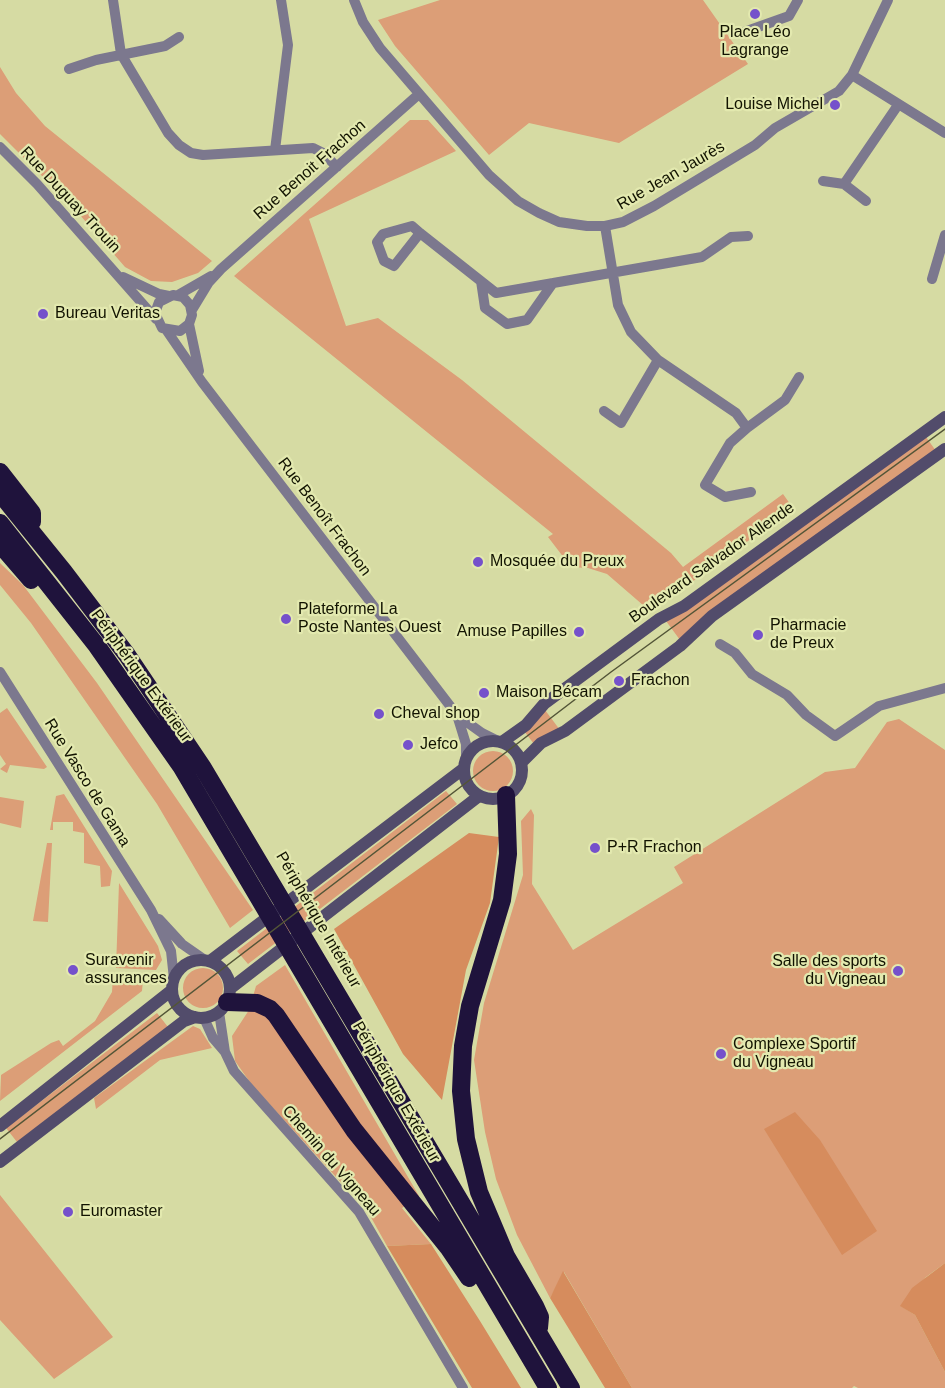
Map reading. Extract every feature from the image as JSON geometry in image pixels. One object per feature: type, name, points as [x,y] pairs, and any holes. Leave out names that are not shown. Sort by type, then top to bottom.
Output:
[{"type":"highway","points":[[0,472],[32,513],[33,533]]},
{"type":"highway","name":"Périphérique Intérieur","points":[[0,493],[127,655],[203,768],[571,1388]]},
{"type":"highway","name":"Périphérique Extérieur","points":[[0,523],[97,646],[147,716],[218,825],[548,1388]]},
{"type":"highway","points":[[0,544],[77,637],[97,646]]},
{"type":"highway","points":[[506,795],[508,854],[502,900],[470,1006],[463,1046],[461,1091],[466,1139],[479,1192],[506,1256],[540,1317],[539,1336]]},
{"type":"highway","points":[[226,1000],[257,1003],[270,1009],[276,1015],[354,1130],[448,1247],[480,1294],[500,1308]]},
{"type":"street","points":[[113,0],[121,54],[168,133],[179,145],[191,153],[203,155],[313,148],[324,153],[337,167]]},
{"type":"street","points":[[275,150],[288,45],[281,0]]},
{"type":"street","name":"Rue Jean Jaurès","points":[[354,0],[363,22],[380,48],[489,175],[518,201],[559,222],[586,226],[605,226],[623,222],[654,206],[755,145],[775,128],[838,91],[852,75],[888,0]]},
{"type":"street","points":[[744,32],[789,16],[798,0]]},
{"type":"street","points":[[69,69],[121,54],[165,46],[179,37]]},
{"type":"street","points":[[852,75],[945,134]]},
{"type":"street","name":"Rue Benoit Frachon","points":[[192,310],[209,282],[221,269],[419,94]]},
{"type":"street","points":[[844,184],[898,105]]},
{"type":"street","name":"Rue Duguay Trouin","points":[[0,147],[37,184],[156,319]]},
{"type":"street","points":[[823,182],[844,184],[866,201]]},
{"type":"street","points":[[605,226],[618,305],[631,332],[658,360],[736,414],[747,428]]},
{"type":"street","points":[[420,233],[496,293],[702,257],[731,237],[748,236]]},
{"type":"street","points":[[933,279],[945,235]]},
{"type":"street","name":"Rue Benoit Frachon","points":[[173,295],[221,269]]},
{"type":"street","name":"Rue Duguay Trouin","points":[[118,274],[149,290],[173,295]]},
{"type":"street","points":[[481,281],[485,308],[507,324],[527,320],[554,283]]},
{"type":"street","points":[[173,295],[187,301],[192,310],[189,324],[202,382],[167,331],[156,319],[159,302],[173,295]]},
{"type":"street","points":[[167,331],[180,331],[189,324]]},
{"type":"street","points":[[604,411],[621,423],[658,360]]},
{"type":"street","points":[[752,492],[725,497],[705,485],[730,443],[785,400],[799,377]]},
{"type":"street","name":"Rue Benoît Frachon","points":[[202,382],[457,715]]},
{"type":"street","name":"Boulevard Salvador Allende","points":[[500,742],[526,725],[544,704],[651,625],[684,606],[945,417]]},
{"type":"street","points":[[521,763],[541,744],[565,731],[680,646],[712,616],[945,449]]},
{"type":"street","points":[[720,644],[735,653],[752,674],[787,695],[806,715],[835,736],[879,706],[942,690]]},
{"type":"street","name":"Rue Vasco de Gama","points":[[0,672],[151,910],[171,951],[173,984]]},
{"type":"street","points":[[457,715],[482,734],[516,752],[521,763],[520,779],[506,795],[492,799],[479,796],[466,782],[466,744],[457,715]]},
{"type":"street","points":[[0,1126],[173,984],[186,964],[207,960],[237,941],[465,763],[479,744],[500,742]]},
{"type":"street","points":[[0,1162],[184,1021],[199,1018],[226,1000],[251,971],[479,796]]},
{"type":"street","name":"Rue Vasco de Gama","points":[[151,910],[182,944],[207,960]]},
{"type":"street","points":[[207,960],[223,969],[226,1000]]},
{"type":"street","points":[[173,984],[180,1009],[199,1018]]},
{"type":"street","name":"Chemin du Vigneau","points":[[225,1052],[226,1000]]},
{"type":"street","name":"Chemin du Vigneau","points":[[199,1018],[225,1052],[234,1071],[265,1109],[359,1212],[463,1388]]},
{"type":"shaded area","points":[[440,0],[703,0],[748,64],[619,143],[529,123],[489,155],[395,46],[378,20]]},
{"type":"shaded area","points":[[0,67],[16,93],[45,126],[212,261],[198,273],[172,282],[151,281],[125,267],[73,207],[0,134]]},
{"type":"shaded area","points":[[410,120],[428,120],[456,151],[309,219],[346,326],[378,318],[462,380],[671,553],[683,567],[783,494],[793,508],[651,612],[607,574],[588,568],[571,567],[548,537],[553,534],[234,276]]},
{"type":"shaded area","points":[[926,437],[936,451],[680,640],[666,621]]},
{"type":"shaded area","points":[[0,563],[23,585],[97,683],[253,910],[230,928],[157,804],[31,623],[0,585]]},
{"type":"shaded area","points":[[7,708],[47,767],[44,769],[10,765],[7,773],[0,769],[6,764],[0,755],[0,713]]},
{"type":"shaded area","points":[[545,710],[560,730],[534,744],[524,731]]},
{"type":"shaded area","name":"Complexe Sportif du Vigneau","points":[[899,719],[945,750],[945,1263],[926,1277],[901,1306],[915,1315],[945,1372],[945,1388],[858,1388],[854,1386],[852,1388],[632,1388],[564,1272],[550,1298],[517,1235],[496,1179],[485,1132],[474,1060],[484,1003],[523,875],[521,821],[531,809],[534,815],[532,884],[573,950],[683,883],[674,867],[825,772],[855,768],[887,722]]},
{"type":"shaded area","points":[[493,751],[507,757],[513,771],[507,785],[493,791],[479,785],[473,771],[479,757]]},
{"type":"shaded area","points":[[446,791],[457,804],[248,964],[237,951]]},
{"type":"shaded area","points":[[64,794],[112,871],[110,886],[101,887],[100,866],[84,863],[84,833],[73,831],[73,822],[53,822],[53,830],[50,830],[56,796]]},
{"type":"shaded area","points":[[0,797],[24,801],[21,828],[0,823]]},
{"type":"shaded area","points":[[469,833],[499,837],[490,903],[466,970],[442,1100],[403,1054],[334,929]]},
{"type":"shaded area","points":[[47,843],[52,843],[48,922],[33,921]]},
{"type":"shaded area","points":[[119,883],[158,946],[162,960],[156,970],[116,968]]},
{"type":"shaded area","points":[[285,965],[419,1196],[402,1208],[431,1244],[387,1246],[368,1212],[252,1085],[235,1061],[232,1036],[249,1010],[256,986]]},
{"type":"shaded area","points":[[203,968],[211,969],[217,974],[222,980],[222,996],[217,1002],[211,1007],[203,1008],[195,1007],[189,1002],[184,996],[183,988],[184,980],[189,974],[195,969]]},
{"type":"shaded area","points":[[113,976],[143,979],[142,991],[0,1101],[1,1075],[51,1043],[59,1040],[63,1046],[95,1021],[112,992]]},
{"type":"shaded area","points":[[157,1013],[168,1027],[17,1142],[6,1128]]},
{"type":"shaded area","points":[[193,1026],[200,1029],[212,1048],[160,1060],[96,1109],[94,1098]]},
{"type":"shaded area","points":[[795,1112],[820,1140],[877,1231],[842,1255],[764,1129]]},
{"type":"shaded area","points":[[0,1195],[113,1337],[54,1379],[0,1320]]},
{"type":"shaded area","points":[[431,1244],[521,1388],[472,1388],[387,1246]]},
{"type":"shaded area","points":[[945,1263],[945,1372],[915,1315],[900,1306],[912,1288]]},
{"type":"shaded area","points":[[563,1271],[632,1388],[605,1388],[550,1298]]},
{"type":"tram line","points":[[0,1139],[611,672],[945,429]]},
{"type":"place","name":"Place Léo Lagrange","points":[[755,14]]},
{"type":"place","name":"Louise Michel","points":[[835,105]]},
{"type":"place","name":"Bureau Veritas","points":[[43,314]]},
{"type":"place","name":"Mosquée du Preux","points":[[478,562]]},
{"type":"place","name":"Plateforme La Poste Nantes Ouest","points":[[286,619]]},
{"type":"place","name":"Amuse Papilles","points":[[579,632]]},
{"type":"place","name":"Pharmacie de Preux","points":[[758,635]]},
{"type":"place","name":"Frachon","points":[[619,681]]},
{"type":"place","name":"Maison Bécam","points":[[484,693]]},
{"type":"place","name":"Cheval shop","points":[[379,714]]},
{"type":"place","name":"Jefco","points":[[408,745]]},
{"type":"place","name":"P+R Frachon","points":[[595,848]]},
{"type":"place","name":"Suravenir assurances","points":[[73,970]]},
{"type":"place","name":"Salle des sports du Vigneau","points":[[898,971]]},
{"type":"place","name":"Complexe Sportif du Vigneau","points":[[721,1054]]},
{"type":"place","name":"Euromaster","points":[[68,1212]]}]
